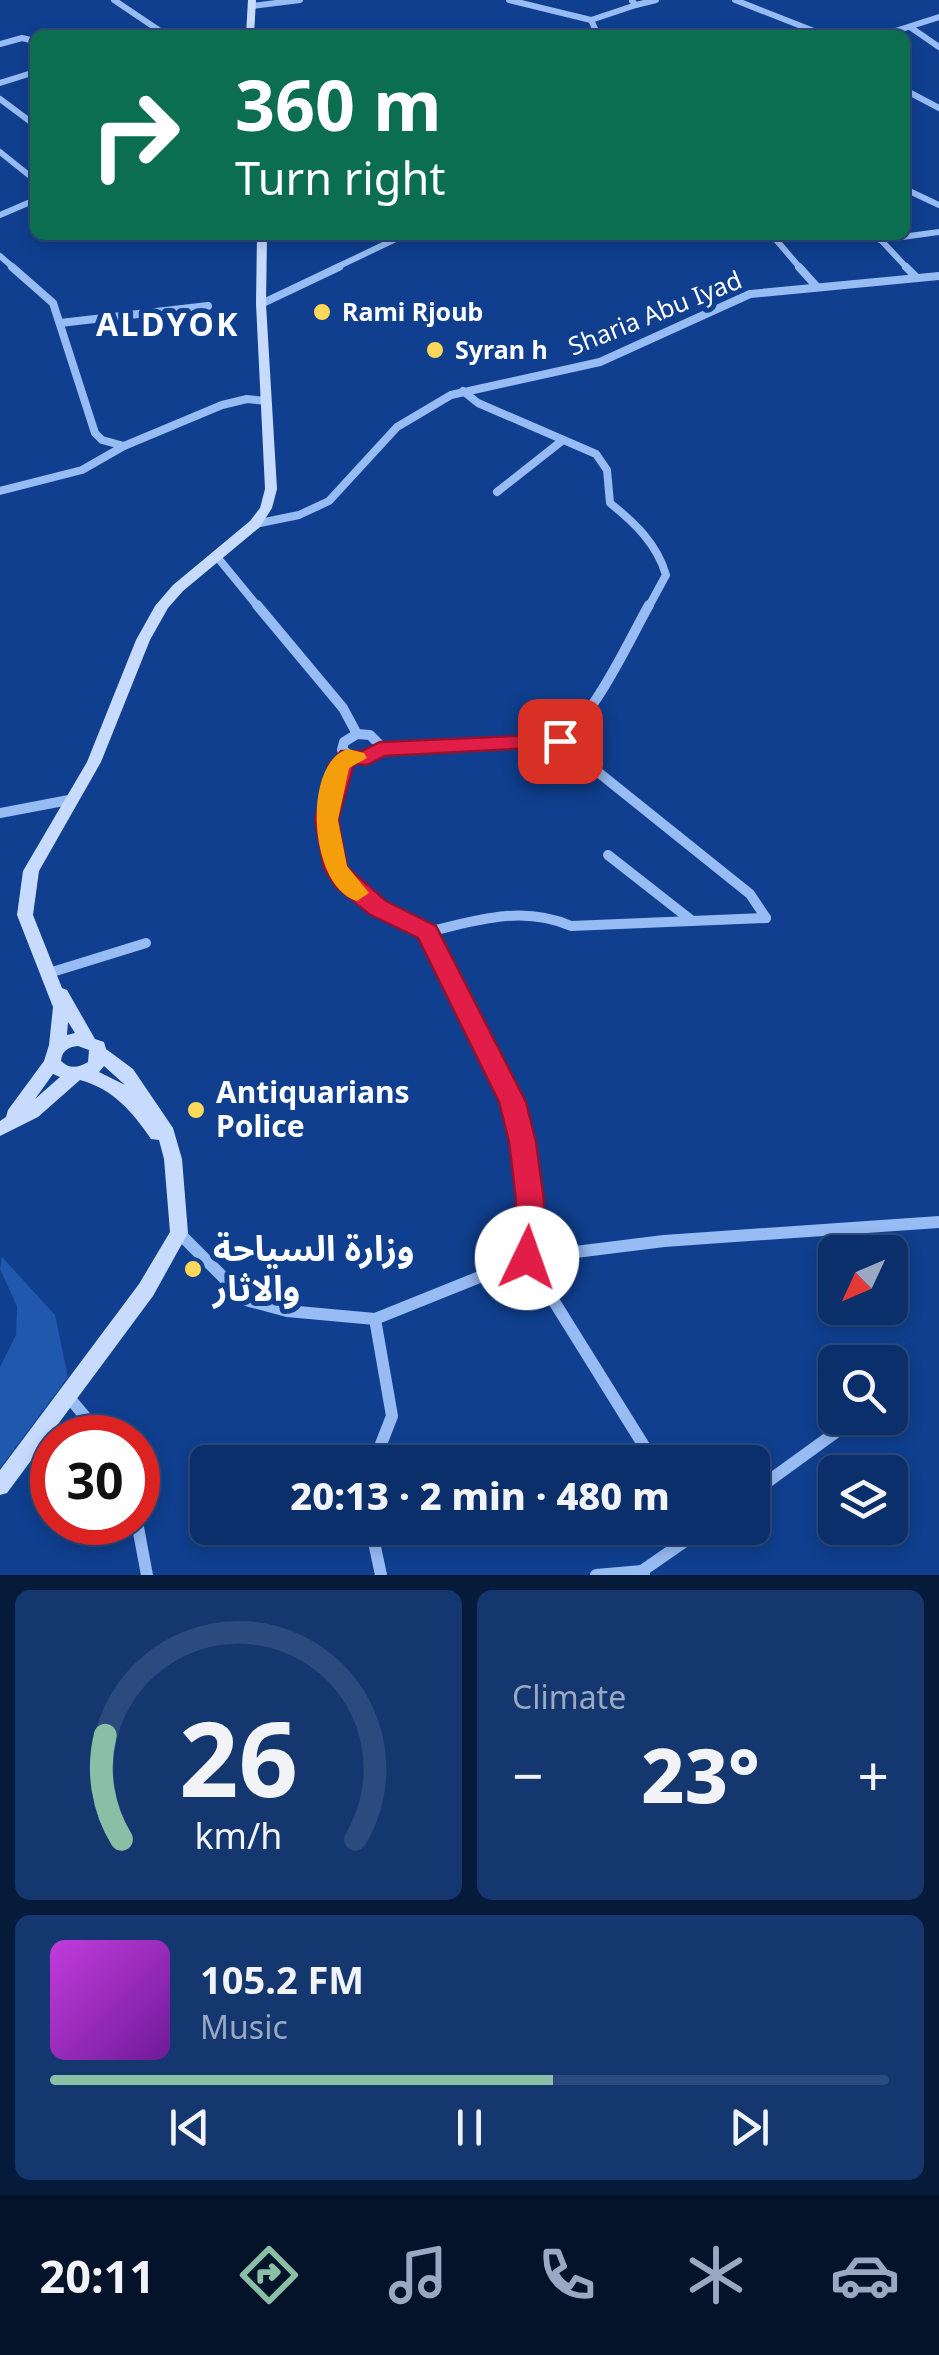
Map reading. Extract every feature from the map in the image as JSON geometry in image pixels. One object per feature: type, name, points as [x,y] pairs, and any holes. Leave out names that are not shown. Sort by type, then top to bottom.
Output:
[{"type":"main road","points":[[250,30],[252,3]]},
{"type":"main road","points":[[173,1159],[129,1096],[113,1084],[60,1071],[56,1054],[61,1007],[25,915],[26,893],[42,848],[76,799],[143,640],[162,606],[178,588],[218,558],[266,508],[274,473],[260,304],[262,240]]},
{"type":"main road","points":[[0,1486],[146,1290],[179,1233],[173,1159],[164,1128],[128,1074],[93,1046],[49,973]]},
{"type":"main road","points":[[0,1128],[22,1109],[56,1054],[71,1040],[93,1046]]},
{"type":"main road","points":[[0,1128],[32,1112],[96,1064],[93,1046]]},
{"type":"street","points":[[114,0],[159,30]]},
{"type":"street","points":[[252,3],[300,0]]},
{"type":"street","points":[[509,0],[536,11],[576,14],[591,20],[596,30]]},
{"type":"street","points":[[591,20],[634,2],[656,0]]},
{"type":"street","points":[[735,0],[811,30]]},
{"type":"street","points":[[902,30],[939,17]]},
{"type":"street","points":[[910,28],[939,47]]},
{"type":"street","points":[[0,44],[30,40]]},
{"type":"street","points":[[0,83],[30,74]]},
{"type":"street","points":[[910,93],[939,108]]},
{"type":"street","points":[[0,98],[30,121]]},
{"type":"street","points":[[0,152],[30,176]]},
{"type":"street","points":[[910,191],[939,205]]},
{"type":"street","points":[[0,215],[30,202]]},
{"type":"street","points":[[910,234],[939,232]]},
{"type":"street","points":[[260,304],[394,240]]},
{"type":"street","points":[[776,240],[817,287]]},
{"type":"street","points":[[881,240],[917,278]]},
{"type":"street","points":[[0,256],[53,303],[95,434],[124,446]]},
{"type":"street","name":"Sharia Abu Iyad","points":[[254,524],[299,516],[329,501],[396,427],[436,400],[600,362],[750,294],[939,276]]},
{"type":"street","points":[[60,323],[208,306]]},
{"type":"street","points":[[348,756],[367,758],[380,749],[552,742],[566,738],[603,686],[666,575],[656,551],[610,503],[609,477],[602,460],[478,404],[463,391]]},
{"type":"street","points":[[0,491],[82,470],[124,446],[222,405],[247,399],[267,400]]},
{"type":"street","points":[[497,492],[563,440]]},
{"type":"street","points":[[218,558],[343,708],[358,734],[375,738],[380,749]]},
{"type":"street","points":[[348,756],[342,746],[358,734]]},
{"type":"street","points":[[428,932],[513,914],[554,916],[571,926],[766,918],[750,894],[573,752],[566,738]]},
{"type":"street","points":[[348,756],[339,766],[328,798],[328,840],[336,868],[355,892],[428,932],[512,1102],[523,1142],[530,1200],[527,1258],[643,1445]]},
{"type":"street","points":[[0,813],[76,799]]},
{"type":"street","points":[[608,855],[692,920]]},
{"type":"street","points":[[49,973],[146,943]]},
{"type":"street","points":[[179,1233],[246,1300],[287,1311],[375,1319],[527,1258],[664,1241],[939,1222]]},
{"type":"street","points":[[375,1319],[392,1416],[381,1445]]},
{"type":"street","points":[[66,1394],[84,1415]]},
{"type":"street","points":[[770,1480],[832,1435]]},
{"type":"street","points":[[141,1545],[146,1575]]},
{"type":"street","points":[[375,1545],[381,1575]]},
{"type":"street","points":[[596,1575],[643,1573],[679,1545]]},
{"type":"shaded area","points":[[2,1257],[55,1315],[68,1377],[40,1415],[30,1415],[30,1428],[0,1468],[0,1367],[16,1335],[17,1306],[0,1269]]},
{"type":"slow traffic","points":[[356,758],[348,756],[339,766],[328,798],[326,820],[336,868],[357,893]]},
{"type":"place","name":"Rami Rjoub","points":[[322,312]]},
{"type":"place","name":"Syran h","points":[[435,350]]},
{"type":"place","name":"Antiquarians Police","points":[[196,1110]]},
{"type":"place","name":"وزارة السياحة والاثار","points":[[193,1269]]},
{"type":"district","name":"ALDYOK","points":[[168,325]]},
{"type":"route","points":[[527,1258],[530,1200],[523,1142],[512,1102],[428,932],[378,908],[344,882],[336,868],[326,820],[328,798],[339,766],[348,756],[367,758],[380,749],[560,741]]}]
